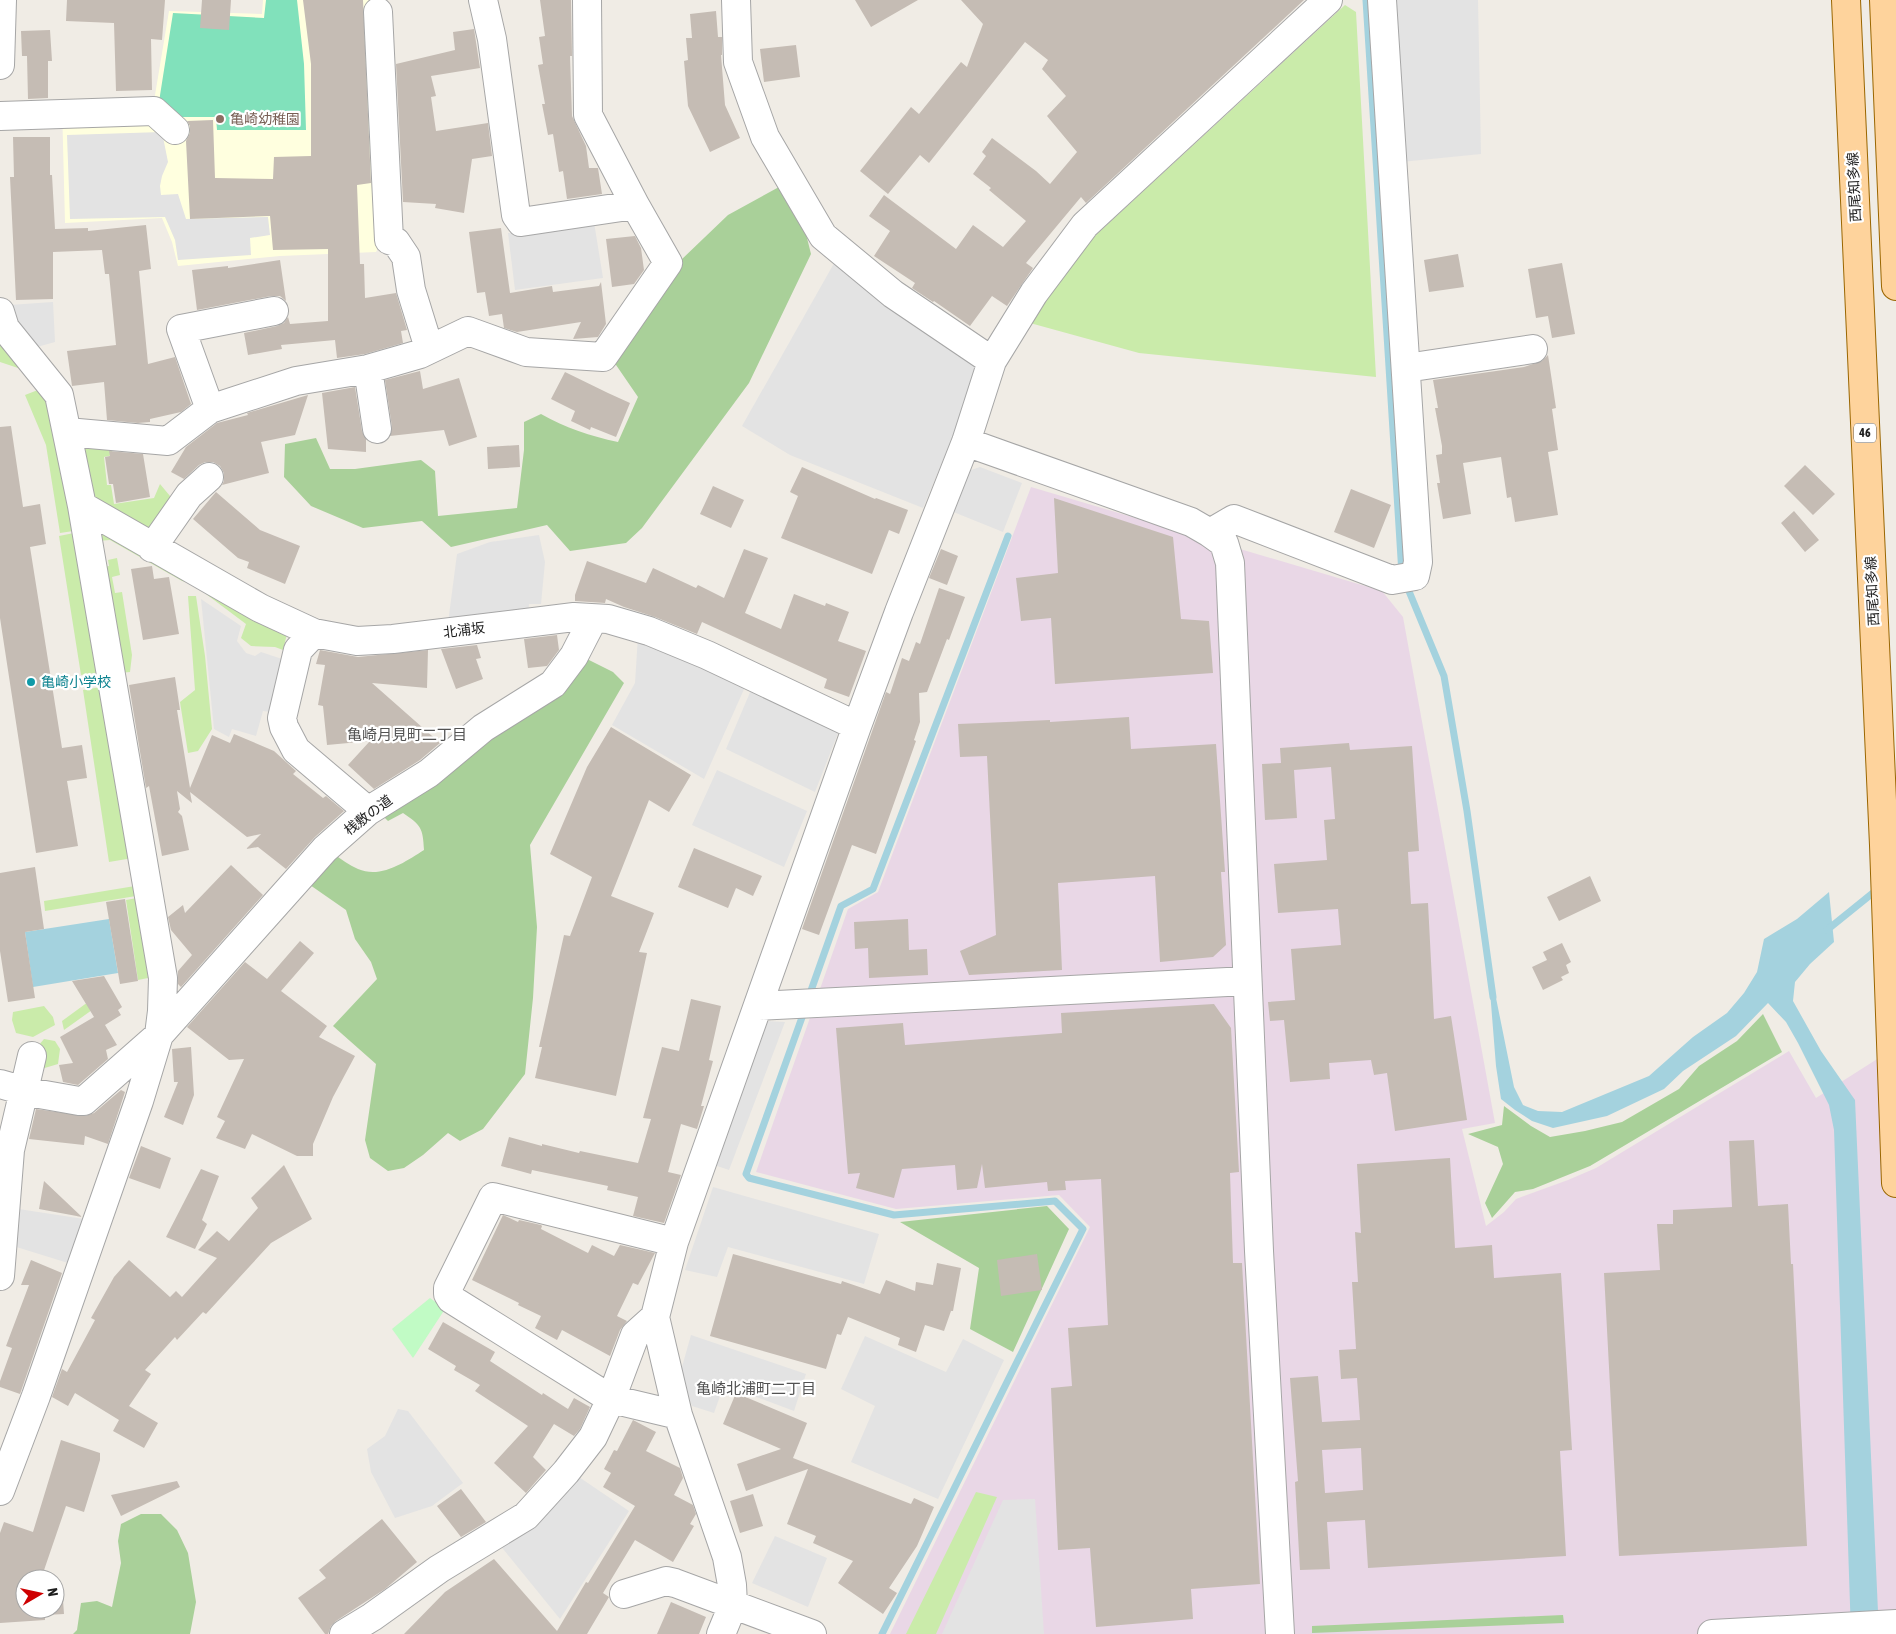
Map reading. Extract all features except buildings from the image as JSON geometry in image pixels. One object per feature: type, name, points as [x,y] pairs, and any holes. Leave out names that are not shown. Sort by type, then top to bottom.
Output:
[{"type":"main road","name":"西尾知多線","points":[[1846,0],[1885,902],[1892,993],[1896,1183]]},
{"type":"main road","points":[[1884,0],[1896,286]]},
{"type":"street","points":[[0,65],[2,0]]},
{"type":"street","points":[[483,0],[492,40],[516,215],[521,222],[635,206]]},
{"type":"street","points":[[67,432],[168,441],[210,409],[296,381],[368,369],[420,354],[468,331],[526,352],[603,357],[668,263],[635,206],[588,115],[587,0]]},
{"type":"street","points":[[736,0],[738,62],[765,137],[823,236],[893,294],[992,361]]},
{"type":"street","points":[[721,1634],[733,1605],[727,1557],[678,1415],[655,1317],[674,1242],[858,726],[966,442],[992,361],[1034,292],[1085,226],[1328,0]]},
{"type":"street","points":[[1210,533],[1234,520],[1403,578],[1418,562],[1382,0]]},
{"type":"street","points":[[378,12],[389,240],[396,242],[406,257],[411,290],[430,348]]},
{"type":"street","points":[[0,116],[154,111],[175,130]]},
{"type":"street","points":[[210,409],[181,329],[274,311]]},
{"type":"street","points":[[0,312],[5,328],[59,396],[82,506],[163,978],[159,1035],[136,1110],[36,1396],[0,1491]]},
{"type":"street","points":[[1406,368],[1533,349]]},
{"type":"street","points":[[368,369],[378,429]]},
{"type":"street","points":[[966,442],[1191,522],[1224,543],[1230,563],[1258,1251],[1280,1634]]},
{"type":"street","points":[[152,548],[189,495],[209,477]]},
{"type":"street","name":"北浦坂","points":[[82,506],[152,548],[260,608],[314,633],[357,641],[574,617],[608,619],[649,631],[690,648],[858,726]]},
{"type":"street","name":"桟敷の道","points":[[11,1087],[84,1101],[159,1035],[325,849],[368,811],[429,773],[483,728],[553,684],[574,656],[593,619]]},
{"type":"street","points":[[314,633],[298,650],[282,718],[284,728],[296,750],[368,811]]},
{"type":"street","points":[[759,1006],[1247,981]]},
{"type":"street","points":[[0,1276],[10,1150],[11,1087],[32,1056]]},
{"type":"street","points":[[674,1242],[493,1197],[448,1288],[448,1294],[451,1299],[611,1399],[678,1415]]},
{"type":"street","points":[[344,1634],[372,1617],[439,1569],[526,1516],[566,1472],[593,1437],[611,1399],[635,1335],[655,1317]]},
{"type":"street","points":[[624,1594],[666,1581],[749,1609],[812,1634]]},
{"type":"street","points":[[1712,1634],[1839,1630],[1895,1624]]},
{"type":"shaded area","name":"亀崎幼稚園","points":[[263,0],[373,0],[381,242],[376,252],[280,256],[178,266],[172,242],[162,218],[65,223],[62,105],[154,101],[169,11],[262,14]]},
{"type":"shaded area","points":[[1392,0],[1478,0],[1481,154],[1401,162]]},
{"type":"shaded area","points":[[162,132],[168,162],[162,176],[161,195],[178,194],[186,219],[268,217],[270,235],[250,238],[251,255],[178,260],[175,240],[165,217],[70,219],[67,135]]},
{"type":"shaded area","points":[[594,222],[603,278],[515,290],[508,233],[521,233]]},
{"type":"shaded area","points":[[837,258],[981,369],[923,508],[790,455],[742,426]]},
{"type":"shaded area","points":[[53,302],[55,342],[37,347],[11,318],[9,305]]},
{"type":"shaded area","points":[[980,467],[1022,483],[1003,532],[951,511],[968,471]]},
{"type":"shaded area","points":[[1031,487],[1382,591],[1403,617],[1495,1123],[1462,1129],[1486,1226],[1504,1212],[1516,1199],[1596,1168],[1789,1051],[1816,1098],[1896,1047],[1896,1634],[890,1634],[1090,1227],[1059,1195],[896,1209],[756,1172],[848,909],[878,892]]},
{"type":"shaded area","points":[[539,535],[545,562],[541,604],[529,604],[528,617],[448,623],[457,554],[490,542]]},
{"type":"shaded area","points":[[201,599],[241,626],[237,641],[246,653],[255,656],[261,652],[282,659],[271,712],[263,711],[256,736],[232,729],[229,737],[214,729]]},
{"type":"shaded area","points":[[638,636],[745,687],[704,779],[612,725],[635,683]]},
{"type":"shaded area","points":[[751,690],[840,728],[815,792],[726,749]]},
{"type":"shaded area","points":[[717,770],[807,811],[784,867],[692,825]]},
{"type":"shaded area","points":[[767,1021],[785,1022],[729,1170],[714,1165]]},
{"type":"shaded area","points":[[713,1187],[879,1234],[864,1284],[728,1247],[717,1277],[685,1270]]},
{"type":"shaded area","points":[[12,1208],[84,1219],[68,1263],[10,1245]]},
{"type":"shaded area","points":[[691,1335],[806,1374],[794,1411],[724,1385],[714,1413],[692,1406],[680,1374]]},
{"type":"shaded area","points":[[865,1336],[946,1372],[963,1339],[1004,1360],[938,1499],[851,1462],[875,1406],[841,1389]]},
{"type":"shaded area","points":[[398,1409],[408,1411],[463,1483],[432,1506],[395,1518],[371,1472],[367,1449],[385,1436]]},
{"type":"shaded area","points":[[573,1473],[629,1511],[560,1619],[499,1544]]},
{"type":"shaded area","points":[[1035,1499],[1044,1634],[942,1634],[1003,1500]]},
{"type":"shaded area","points":[[775,1536],[827,1558],[808,1607],[752,1583]]},
{"type":"green space","points":[[266,0],[297,0],[304,64],[306,130],[217,130],[216,117],[171,117],[158,108],[173,13],[264,18]]},
{"type":"green space","points":[[1345,5],[1356,12],[1376,377],[1139,353],[1030,323],[1085,245]]},
{"type":"green space","points":[[779,187],[802,218],[811,254],[749,383],[642,528],[626,543],[570,551],[547,525],[451,547],[422,521],[363,528],[311,506],[284,477],[285,444],[316,438],[330,469],[355,469],[421,460],[435,471],[438,516],[517,508],[524,450],[524,422],[541,414],[578,431],[618,442],[638,397],[614,362],[680,261],[728,215]]},
{"type":"green space","points":[[0,334],[24,370],[0,362]]},
{"type":"green space","points":[[43,388],[80,530],[60,533],[46,445],[25,395]]},
{"type":"green space","points":[[110,442],[113,455],[104,457],[107,485],[111,485],[114,504],[154,498],[160,484],[175,502],[153,538],[92,500],[84,447]]},
{"type":"green space","points":[[96,522],[190,583],[182,581],[110,540],[97,541]]},
{"type":"green space","points":[[79,532],[101,672],[81,675],[59,536]]},
{"type":"green space","points":[[117,558],[120,575],[112,577],[115,593],[122,592],[132,655],[130,672],[120,673],[104,567],[109,566],[108,560]]},
{"type":"green space","points":[[204,583],[288,630],[283,650],[275,647],[251,646],[241,638],[246,624],[206,594]]},
{"type":"green space","points":[[188,596],[196,596],[205,656],[212,729],[198,751],[188,753],[180,702],[195,690]]},
{"type":"green space","points":[[585,658],[613,672],[624,683],[530,845],[537,927],[533,998],[525,1074],[483,1129],[460,1141],[448,1133],[423,1155],[404,1168],[388,1171],[370,1158],[365,1140],[376,1064],[333,1026],[377,979],[371,962],[355,939],[346,910],[310,885],[334,854],[358,869],[375,872],[392,868],[424,850],[422,832],[414,821],[403,813],[388,821],[383,816]]},
{"type":"green space","points":[[107,686],[133,858],[109,862],[83,690]]},
{"type":"green space","points":[[135,886],[136,896],[45,911],[44,901]]},
{"type":"green space","points":[[137,898],[148,978],[138,980],[126,900]]},
{"type":"green space","points":[[88,1002],[92,1010],[64,1030],[62,1021]]},
{"type":"green space","points":[[44,1006],[53,1017],[55,1025],[33,1037],[16,1033],[12,1020],[13,1012]]},
{"type":"green space","points":[[1763,1014],[1782,1052],[1590,1166],[1533,1189],[1515,1192],[1492,1218],[1485,1203],[1503,1164],[1498,1147],[1468,1134],[1502,1125],[1504,1106],[1550,1137],[1622,1122],[1679,1089],[1699,1066],[1737,1041]]},
{"type":"green space","points":[[44,1039],[55,1041],[60,1049],[58,1064],[38,1070],[38,1046]]},
{"type":"green space","points":[[1047,1206],[1069,1229],[1013,1352],[970,1329],[979,1268],[900,1222]]},
{"type":"green space","points":[[430,1298],[445,1309],[413,1358],[392,1329]]},
{"type":"green space","points":[[976,1492],[997,1497],[936,1634],[906,1634]]},
{"type":"green space","points":[[141,1514],[161,1514],[177,1530],[188,1553],[196,1602],[190,1634],[73,1634],[77,1630],[81,1603],[97,1601],[112,1607],[121,1563],[118,1541],[121,1524]]},
{"type":"green space","points":[[1563,1615],[1564,1623],[1312,1633],[1312,1626]]},
{"type":"water","points":[[1829,892],[1834,942],[1810,964],[1795,982],[1793,1001],[1821,1051],[1855,1100],[1879,1634],[1851,1634],[1834,1130],[1829,1105],[1786,1022],[1768,1003],[1736,1036],[1683,1071],[1664,1089],[1607,1116],[1553,1128],[1532,1121],[1501,1099],[1496,1066],[1490,991],[1494,988],[1514,1087],[1523,1105],[1538,1111],[1562,1112],[1649,1076],[1693,1037],[1727,1013],[1744,993],[1757,972],[1764,939],[1797,919]]},
{"type":"water","points":[[109,919],[118,973],[33,987],[25,932]]},
{"type":"waterway","points":[[1366,0],[1402,574]]},
{"type":"waterway","points":[[808,999],[841,906],[873,889],[1008,536]]},
{"type":"waterway","points":[[1406,584],[1444,676],[1467,811],[1493,997]]},
{"type":"waterway","points":[[1827,930],[1879,888]]},
{"type":"waterway","points":[[805,1009],[746,1174],[749,1178],[894,1215],[1055,1201],[1083,1229],[882,1634]]},
{"type":"place","name":"亀崎幼稚園","points":[[220,119]]},
{"type":"place","name":"亀崎小学校","points":[[31,682]]},
{"type":"district","name":"亀崎月見町二丁目","points":[[407,735]]},
{"type":"district","name":"亀崎北浦町二丁目","points":[[756,1389]]}]
